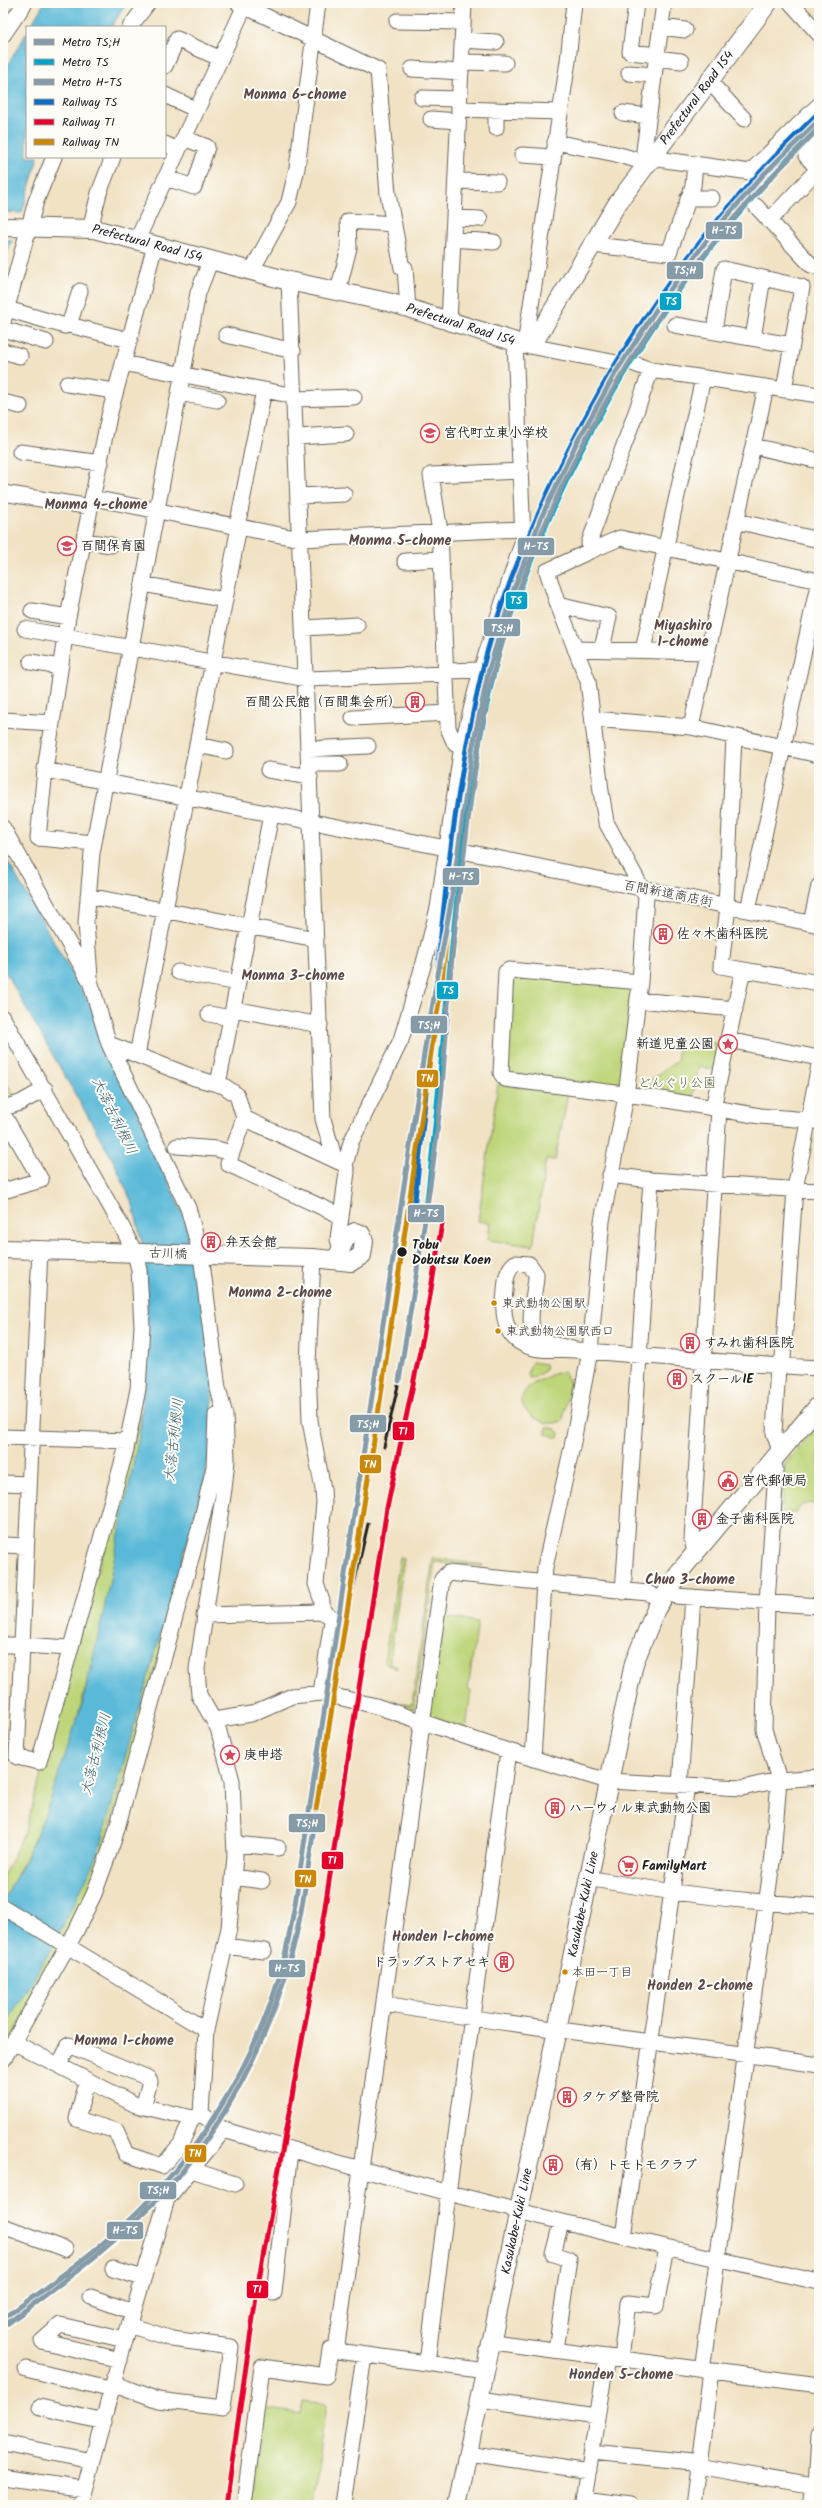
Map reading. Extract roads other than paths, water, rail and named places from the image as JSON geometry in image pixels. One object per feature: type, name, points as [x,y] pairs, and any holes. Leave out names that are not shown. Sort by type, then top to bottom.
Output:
[{"type":"main road","name":"Prefectural Road 154","points":[[3,227],[90,229],[211,259],[290,281],[392,303],[449,323],[520,344],[534,342],[592,245],[649,161],[709,81],[761,6]]},
{"type":"main road","name":"古川橋","points":[[3,1249],[313,1258],[337,1254],[351,1262],[362,1255],[363,1238],[344,1223]]},
{"type":"main road","name":"Kasukabe-Kuki Line","points":[[457,2505],[587,1878],[634,1663],[646,1629],[664,1595],[695,1551],[819,1405]]},
{"type":"street","points":[[3,35],[25,3]]},
{"type":"street","points":[[131,26],[148,3]]},
{"type":"street","points":[[252,270],[289,202],[297,168],[318,3]]},
{"type":"street","points":[[449,323],[464,3]]},
{"type":"street","points":[[340,1163],[352,1142],[401,1040],[438,908],[462,746],[481,670],[523,540],[520,344],[554,150],[574,3]]},
{"type":"street","points":[[636,3],[630,52],[681,61]]},
{"type":"street","points":[[649,161],[644,150],[664,3]]},
{"type":"street","points":[[791,3],[819,34]]},
{"type":"street","points":[[137,240],[166,178],[176,144],[197,110],[221,59],[243,4],[378,70],[388,194],[402,268],[405,268],[408,309]]},
{"type":"street","points":[[397,21],[463,22]]},
{"type":"street","points":[[661,27],[685,30]]},
{"type":"street","points":[[166,64],[177,39],[221,59]]},
{"type":"street","points":[[462,40],[496,42]]},
{"type":"street","points":[[412,69],[505,63]]},
{"type":"street","points":[[629,73],[654,75]]},
{"type":"street","points":[[709,81],[744,118]]},
{"type":"street","points":[[166,95],[197,110]]},
{"type":"street","points":[[422,98],[459,110]]},
{"type":"street","points":[[522,155],[554,150],[616,154],[649,161],[695,164],[750,172],[819,105]]},
{"type":"street","points":[[431,119],[459,110],[560,112]]},
{"type":"street","points":[[496,110],[496,128]]},
{"type":"street","points":[[623,113],[648,116]]},
{"type":"street","points":[[769,221],[818,169],[806,156],[819,143]]},
{"type":"street","points":[[166,178],[194,187],[207,147],[176,144]]},
{"type":"street","points":[[54,158],[36,201],[30,228],[5,316],[66,326],[69,325],[129,340]]},
{"type":"street","points":[[90,229],[99,193],[113,158]]},
{"type":"street","points":[[592,245],[669,253],[693,186],[695,164]]},
{"type":"street","points":[[456,181],[497,182]]},
{"type":"street","points":[[688,198],[712,198]]},
{"type":"street","points":[[756,206],[811,265],[819,267]]},
{"type":"street","points":[[454,218],[480,219]]},
{"type":"street","points":[[338,291],[349,248],[348,221],[394,224]]},
{"type":"street","points":[[453,239],[494,242]]},
{"type":"street","points":[[94,844],[38,838],[45,770],[68,617],[115,391],[155,245]]},
{"type":"street","points":[[90,981],[86,922],[94,844],[198,293],[211,259]]},
{"type":"street","points":[[714,331],[724,269],[802,287],[784,390]]},
{"type":"street","points":[[753,338],[763,278]]},
{"type":"street","points":[[290,281],[307,679],[311,822],[323,1118],[340,1163],[347,1172],[344,1223],[338,1239],[337,1254]]},
{"type":"street","points":[[69,325],[80,290]]},
{"type":"street","points":[[675,325],[792,345]]},
{"type":"street","points":[[3,329],[46,342]]},
{"type":"street","points":[[226,335],[293,351]]},
{"type":"street","points":[[520,344],[622,364],[629,362],[651,370],[819,396]]},
{"type":"street","points":[[3,351],[20,356]]},
{"type":"street","points":[[122,363],[264,390],[295,398],[354,397]]},
{"type":"street","points":[[590,551],[589,543],[651,370]]},
{"type":"street","points":[[643,650],[703,378]]},
{"type":"street","points":[[67,384],[115,391]]},
{"type":"street","points":[[691,727],[766,387]]},
{"type":"street","points":[[137,1055],[214,662],[264,390]]},
{"type":"street","points":[[179,393],[217,400]]},
{"type":"street","points":[[3,402],[20,406]]},
{"type":"street","points":[[297,437],[346,434]]},
{"type":"street","points":[[753,446],[819,461]]},
{"type":"street","points":[[20,452],[101,463]]},
{"type":"street","points":[[462,746],[455,744],[448,728],[440,532],[431,475],[521,471]]},
{"type":"street","points":[[3,493],[157,511],[300,539],[523,529]]},
{"type":"street","points":[[299,496],[344,494]]},
{"type":"street","points":[[736,521],[819,540]]},
{"type":"street","points":[[533,1759],[545,1567],[572,1447],[590,1352],[602,1221],[626,1096],[638,1000],[646,896],[644,890],[637,882],[606,822],[588,681],[558,605],[547,571],[620,538],[819,581],[748,910]]},
{"type":"street","points":[[84,541],[111,545]]},
{"type":"street","points":[[405,561],[441,559]]},
{"type":"street","points":[[143,584],[225,600]]},
{"type":"street","points":[[558,605],[609,617],[602,649]]},
{"type":"street","points":[[32,611],[68,617]]},
{"type":"street","points":[[304,628],[357,625]]},
{"type":"street","points":[[25,629],[66,635],[307,679],[481,670]]},
{"type":"street","points":[[575,649],[707,652]]},
{"type":"street","points":[[31,662],[60,667]]},
{"type":"street","points":[[353,718],[448,713]]},
{"type":"street","points":[[593,719],[691,727],[819,755]]},
{"type":"street","points":[[3,720],[52,723]]},
{"type":"street","points":[[734,737],[727,906],[721,966],[819,984]]},
{"type":"street","points":[[198,745],[226,751]]},
{"type":"street","points":[[309,749],[368,746]]},
{"type":"street","points":[[268,770],[310,771],[340,764]]},
{"type":"street","name":"百間新道商店街","points":[[45,770],[447,849],[815,924]]},
{"type":"street","points":[[218,1084],[271,815]]},
{"type":"street","points":[[3,828],[90,981],[109,1044],[188,1208],[199,1255],[218,1388],[225,1415],[227,1448],[221,1515],[204,1615],[197,1669],[198,1686],[203,1703],[214,1720],[232,1782],[235,1844],[234,1877],[229,1928],[206,2030],[196,2116],[181,2144],[162,2166],[126,2154],[116,2131],[77,2119],[88,2081]]},
{"type":"street","points":[[815,924],[819,886]]},
{"type":"street","points":[[88,896],[316,939]]},
{"type":"street","points":[[640,982],[509,970],[506,972],[501,1073],[505,1079],[626,1096],[656,1098],[716,1109],[813,1120]]},
{"type":"street","points":[[695,1551],[692,1540],[714,1184],[716,1109],[728,1040],[743,970]]},
{"type":"street","points":[[178,972],[238,983]]},
{"type":"street","points":[[638,1000],[735,1009]]},
{"type":"street","points":[[210,1014],[232,1014],[320,1025]]},
{"type":"street","points":[[4,1020],[45,1089],[137,1253],[142,1326],[138,1389],[128,1441],[39,1762],[17,1757],[30,1438],[40,1250]]},
{"type":"street","points":[[728,1040],[819,1058]]},
{"type":"street","points":[[109,1044],[195,1078],[218,1084],[237,1095],[244,1118],[228,1164],[344,1223]]},
{"type":"street","points":[[694,2505],[718,2259],[767,1903],[779,1780],[764,1729],[767,1602],[777,1456],[774,1433],[778,1366],[784,1358],[795,1189],[813,1120],[819,1065]]},
{"type":"street","points":[[3,1108],[20,1103],[45,1089]]},
{"type":"street","points":[[3,1114],[41,1180],[3,1191]]},
{"type":"street","points":[[244,1118],[340,1163]]},
{"type":"street","points":[[177,1146],[217,1149],[231,1153]]},
{"type":"street","points":[[610,1175],[651,1180],[819,1191]]},
{"type":"street","points":[[624,1592],[651,1180]]},
{"type":"street","points":[[313,1258],[308,1364],[310,1421],[324,1489],[316,1584],[322,1601],[322,1612]]},
{"type":"street","points":[[575,1350],[541,1340],[532,1331],[530,1322],[536,1274],[529,1264],[515,1263],[507,1274],[503,1310],[505,1323],[511,1333],[522,1344],[552,1350],[575,1350],[702,1361],[819,1368]]},
{"type":"street","points":[[3,2060],[66,1946],[103,1873],[123,1811],[210,1487],[215,1456],[216,1415]]},
{"type":"street","points":[[3,1437],[128,1441]]},
{"type":"street","points":[[3,1483],[28,1484]]},
{"type":"street","points":[[3,1545],[26,1546]]},
{"type":"street","points":[[336,2351],[443,1576],[448,1573],[624,1592],[819,1606]]},
{"type":"street","points":[[622,2237],[673,1893],[684,1785],[693,1597]]},
{"type":"street","points":[[204,1615],[322,1612],[329,1615],[332,1621],[321,1693]]},
{"type":"street","points":[[3,1645],[70,1648]]},
{"type":"street","points":[[214,1720],[251,1714],[292,1696],[321,1693],[376,1706],[508,1751],[608,1781],[742,1788],[779,1780],[819,1777]]},
{"type":"street","points":[[427,2363],[448,2194],[508,1751]]},
{"type":"street","points":[[235,1844],[278,1848]]},
{"type":"street","points":[[234,1877],[262,1880]]},
{"type":"street","points":[[587,1878],[673,1893],[767,1903],[819,1906]]},
{"type":"street","points":[[3,1907],[66,1946],[168,2005],[206,2030]]},
{"type":"street","points":[[225,1946],[264,1951]]},
{"type":"street","points":[[385,2004],[472,2019],[650,2040],[819,2065]]},
{"type":"street","points":[[13,2042],[88,2081],[143,2107],[196,2116],[224,2130],[290,2151],[561,2223],[819,2282]]},
{"type":"street","points":[[58,2065],[69,2045],[148,2078],[150,2081],[143,2107]]},
{"type":"street","points":[[80,2505],[114,2387],[125,2340],[167,2199],[224,2130]]},
{"type":"street","points":[[274,2292],[290,2151]]},
{"type":"street","points":[[192,2170],[235,2184]]},
{"type":"street","points":[[556,2350],[569,2259],[553,2254],[561,2223]]},
{"type":"street","points":[[3,2226],[65,2249]]},
{"type":"street","points":[[630,2505],[583,2502],[589,2472],[596,2416],[614,2358],[628,2303],[656,2306],[667,2248]]},
{"type":"street","points":[[113,2269],[143,2278]]},
{"type":"street","points":[[26,2369],[114,2387],[158,2400],[223,2408],[231,2347],[172,2340],[91,2297]]},
{"type":"street","points":[[120,2360],[42,2341],[60,2325],[125,2340]]},
{"type":"street","points":[[492,2342],[819,2385]]},
{"type":"street","points":[[244,2505],[262,2367],[326,2376],[330,2350],[486,2371]]},
{"type":"street","points":[[343,2505],[364,2354]]},
{"type":"street","points":[[480,2399],[596,2416]]},
{"type":"street","points":[[40,2407],[104,2422]]},
{"type":"street","points":[[808,2505],[815,2487],[819,2436]]},
{"type":"street","points":[[3,2442],[92,2461]]},
{"type":"street","points":[[592,2452],[693,2462],[698,2466],[815,2487]]},
{"type":"street","points":[[468,2453],[589,2472]]},
{"type":"street","points":[[3,2477],[84,2489]]},
{"type":"water","points":[[44,3],[127,3],[112,26],[31,26]]},
{"type":"water","points":[[26,34],[26,158],[38,158],[22,213],[3,212],[3,73]]},
{"type":"water","points":[[3,240],[12,240],[3,263]]},
{"type":"water","name":"大落古利根川","points":[[3,853],[94,1012],[185,1219],[193,1245],[213,1367],[212,1436],[204,1483],[96,1859],[53,1946],[3,2029],[3,1900],[22,1867],[47,1810],[83,1701],[103,1614],[141,1426],[147,1292],[142,1243],[133,1205],[114,1162],[3,968]]},
{"type":"railway","points":[[384,1447],[399,1381]]},
{"type":"railway","points":[[316,1815],[347,1615],[368,1524]]},
{"type":"metro line","name":"TS;H","points":[[3,2319],[97,2248],[127,2222],[176,2170],[218,2111],[236,2080],[266,2015],[278,1981],[288,1943],[295,1904],[425,1047],[451,902],[472,750],[489,669],[512,594],[541,518],[576,444],[616,372],[661,302],[710,236],[763,175],[819,120]]},
{"type":"metro line","name":"TS","points":[[425,1218],[433,1151],[459,878],[468,810],[479,743],[493,677],[512,610],[556,503],[581,450],[638,351],[703,257],[739,213],[819,128]]},
{"type":"metro line","name":"H-TS","points":[[399,1381],[422,1240],[437,1134],[453,948],[476,763],[489,691],[506,631],[526,572],[549,515],[575,459],[605,404],[637,351],[672,299],[735,217],[819,128]]},
{"type":"metro line","name":"H-TS","points":[[3,2327],[89,2261],[130,2226],[168,2188],[189,2164],[208,2138],[256,2053],[280,1993],[294,1945],[302,1908],[316,1815]]},
{"type":"rail line","name":"TS","points":[[413,1216],[421,1149],[447,877],[456,809],[467,742],[481,676],[493,631],[508,586],[535,520],[571,444],[599,392],[629,342],[661,294],[695,248],[732,203],[772,159],[815,116]]},
{"type":"rail line","name":"TN","points":[[7,2324],[87,2264],[117,2239],[157,2199],[181,2172],[224,2113],[242,2082],[259,2049],[273,2016],[284,1982],[301,1905],[378,1415],[436,1019],[459,886]]},
{"type":"rail line","name":"TI","points":[[226,2505],[257,2290],[318,1952],[387,1508],[423,1337],[443,1217]]},
{"type":"place","name":"宮代町立東小学校","points":[[430,433]]},
{"type":"place","name":"百間保育園","points":[[67,546]]},
{"type":"place","name":"百間公民館（百間集会所）","points":[[415,702]]},
{"type":"place","name":"佐々木歯科医院","points":[[663,934]]},
{"type":"place","name":"新道児童公園","points":[[728,1044]]},
{"type":"place","name":"弁天会館","points":[[211,1242]]},
{"type":"place","name":"Tobu Dobutsu Koen","points":[[402,1252]]},
{"type":"place","name":"東武動物公園駅","points":[[494,1303]]},
{"type":"place","name":"東武動物公園駅西口","points":[[498,1331]]},
{"type":"place","name":"すみれ歯科医院","points":[[690,1343]]},
{"type":"place","name":"スクールIE","points":[[677,1379]]},
{"type":"place","name":"宮代郵便局","points":[[728,1481]]},
{"type":"place","name":"金子歯科医院","points":[[702,1519]]},
{"type":"place","name":"庚申塔","points":[[230,1755]]},
{"type":"place","name":"ハーウィル東武動物公園","points":[[555,1808]]},
{"type":"place","name":"FamilyMart","points":[[628,1866]]},
{"type":"place","name":"ドラッグストアセキ","points":[[504,1962]]},
{"type":"place","name":"本田一丁目","points":[[565,1972]]},
{"type":"place","name":"タケダ整骨院","points":[[567,2097]]},
{"type":"place","name":"（有）トモトモクラブ","points":[[553,2165]]},
{"type":"district","name":"Monma 6-chome","points":[[295,95]]},
{"type":"district","name":"Monma 4-chome","points":[[96,505]]},
{"type":"district","name":"Monma 5-chome","points":[[400,541]]},
{"type":"district","name":"Miyashiro 1-chome","points":[[683,634]]},
{"type":"district","name":"Monma 3-chome","points":[[293,976]]},
{"type":"district","name":"Monma 2-chome","points":[[280,1293]]},
{"type":"district","name":"Chuo 3-chome","points":[[690,1580]]},
{"type":"district","name":"Honden 1-chome","points":[[443,1937]]},
{"type":"district","name":"Honden 2-chome","points":[[700,1986]]},
{"type":"district","name":"Monma 1-chome","points":[[124,2041]]},
{"type":"district","name":"Honden 5-chome","points":[[621,2375]]},
{"type":"park label","name":"どんぐり公園","points":[[677,1083]]}]
